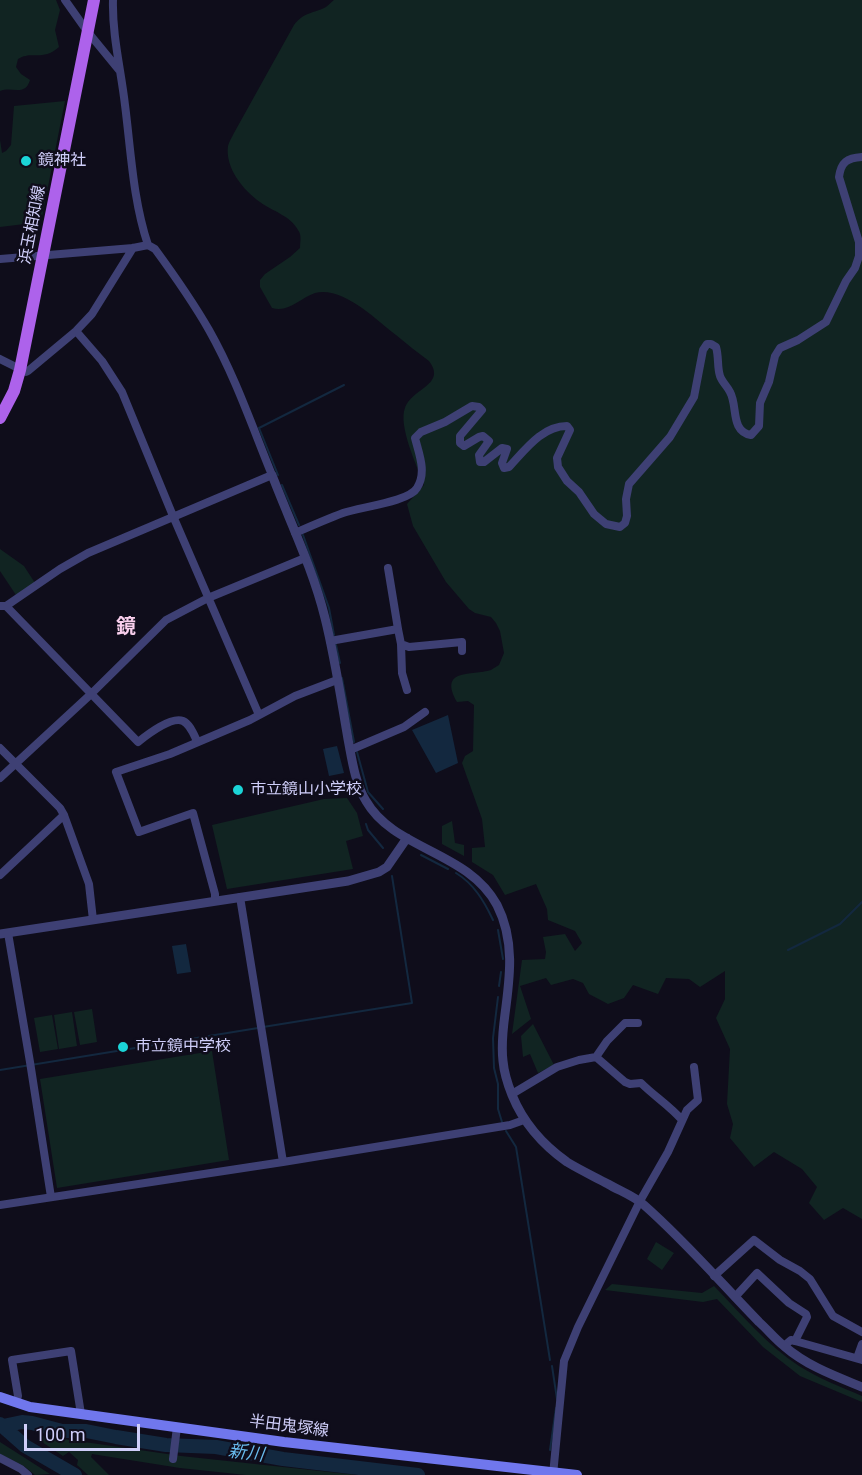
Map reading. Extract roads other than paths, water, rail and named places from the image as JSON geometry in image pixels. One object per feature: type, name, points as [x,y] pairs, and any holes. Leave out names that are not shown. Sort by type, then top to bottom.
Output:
[{"type":"main road","name":"浜玉相知線","points":[[0,418],[14,391],[20,370],[94,0]]},
{"type":"main road","name":"半田鬼塚線","points":[[0,1397],[30,1407],[177,1429],[577,1475]]},
{"type":"street","points":[[65,0],[120,71]]},
{"type":"street","points":[[113,0],[135,191],[141,225],[148,245],[155,249],[210,331],[235,382],[305,558],[325,617],[350,750],[363,797],[370,808],[387,824],[407,838],[464,869],[484,886],[496,904],[510,949],[502,1037],[503,1062],[512,1094],[525,1120],[547,1146],[568,1162],[640,1201],[784,1346],[826,1373],[862,1387]]},
{"type":"street","points":[[295,533],[343,513],[375,506],[409,495],[417,490],[423,475],[415,438],[421,432],[445,422],[472,406],[482,410],[460,436],[460,443],[464,446],[483,436],[489,441],[479,455],[480,462],[484,462],[502,448],[507,449],[502,463],[504,468],[509,467],[533,442],[550,429],[567,426],[570,430],[557,458],[558,467],[594,514],[606,524],[620,527],[625,524],[629,484],[670,437],[694,397],[703,350],[707,345],[711,344],[716,347],[719,375],[730,393],[739,429],[751,435],[759,426],[760,403],[780,348],[798,340],[826,322],[855,268],[859,256],[859,242],[839,177],[843,163],[852,158],[862,157]]},
{"type":"street","points":[[0,259],[148,245]]},
{"type":"street","points":[[0,359],[26,372],[76,331],[92,314],[133,248]]},
{"type":"street","points":[[76,331],[102,361],[122,392],[259,715]]},
{"type":"street","points":[[197,741],[186,723],[176,720],[157,728],[138,742],[3,606],[88,553],[272,475]]},
{"type":"street","points":[[0,778],[91,694],[166,620],[208,598],[305,558]]},
{"type":"street","points":[[388,568],[400,634],[402,673],[407,690]]},
{"type":"street","points":[[330,641],[398,629]]},
{"type":"street","points":[[401,644],[410,647],[462,642],[462,651]]},
{"type":"street","points":[[215,901],[193,813],[139,832],[116,772],[170,754],[230,729],[296,696],[337,680]]},
{"type":"street","points":[[350,750],[404,727],[425,712]]},
{"type":"street","points":[[0,748],[64,814],[88,884],[93,920]]},
{"type":"street","points":[[0,875],[64,814]]},
{"type":"street","points":[[51,1197],[31,1065],[4,933],[348,881],[379,872],[387,867],[407,838]]},
{"type":"street","points":[[240,897],[283,1162]]},
{"type":"street","points":[[512,1094],[557,1067],[596,1057],[607,1041],[625,1023],[638,1023]]},
{"type":"street","points":[[596,1057],[625,1082],[641,1083],[682,1120]]},
{"type":"street","points":[[553,1474],[564,1361],[578,1327],[640,1201],[668,1152],[687,1110],[698,1100],[694,1067]]},
{"type":"street","points":[[0,1205],[283,1162],[510,1125],[525,1120]]},
{"type":"street","points":[[714,1276],[754,1240],[810,1279],[833,1316],[862,1332]]},
{"type":"street","points":[[735,1297],[757,1273],[789,1303],[806,1314],[807,1317],[795,1341]]},
{"type":"street","points":[[784,1346],[791,1340],[860,1359],[862,1344]]},
{"type":"street","points":[[16,1403],[18,1396],[12,1360],[71,1351],[81,1414]]},
{"type":"street","points":[[172,1459],[177,1429]]},
{"type":"street","points":[[0,1458],[28,1475]]},
{"type":"water","points":[[448,715],[458,763],[436,773],[412,730]]},
{"type":"water","points":[[337,746],[344,773],[329,776],[323,749]]},
{"type":"water","points":[[186,944],[191,972],[177,974],[172,946]]},
{"type":"waterway","points":[[278,475],[259,428],[344,385]]},
{"type":"waterway","points":[[282,485],[299,525]]},
{"type":"waterway","points":[[303,535],[329,608],[334,635]]},
{"type":"waterway","points":[[336,645],[340,663]]},
{"type":"waterway","points":[[342,678],[354,742]]},
{"type":"waterway","points":[[357,752],[368,792],[383,809]]},
{"type":"waterway","points":[[366,824],[368,830],[383,848]]},
{"type":"waterway","points":[[421,855],[448,869]]},
{"type":"waterway","points":[[456,873],[478,894],[493,920]]},
{"type":"waterway","points":[[263,1027],[412,1003],[392,876]]},
{"type":"waterway","points":[[788,950],[840,924],[862,902]]},
{"type":"waterway","points":[[498,930],[503,959]]},
{"type":"waterway","points":[[499,986],[501,972]]},
{"type":"waterway","points":[[498,997],[493,1038],[498,1109],[502,1122]]},
{"type":"waterway","points":[[0,1070],[258,1028]]},
{"type":"waterway","points":[[506,1131],[516,1147],[550,1360]]},
{"type":"waterway","points":[[552,1366],[557,1399]]},
{"type":"waterway","points":[[550,1450],[556,1408]]},
{"type":"waterway","name":"新川","points":[[3,1426],[22,1422],[32,1423],[62,1431],[86,1431],[166,1445],[216,1447],[283,1459],[418,1475]]},
{"type":"waterway","points":[[0,1424],[25,1446],[75,1475]]},
{"type":"place","name":"鏡神社","points":[[26,161]]},
{"type":"place","name":"市立鏡山小学校","points":[[238,790]]},
{"type":"place","name":"市立鏡中学校","points":[[123,1047]]},
{"type":"district","name":"鏡","points":[[126,628]]}]
